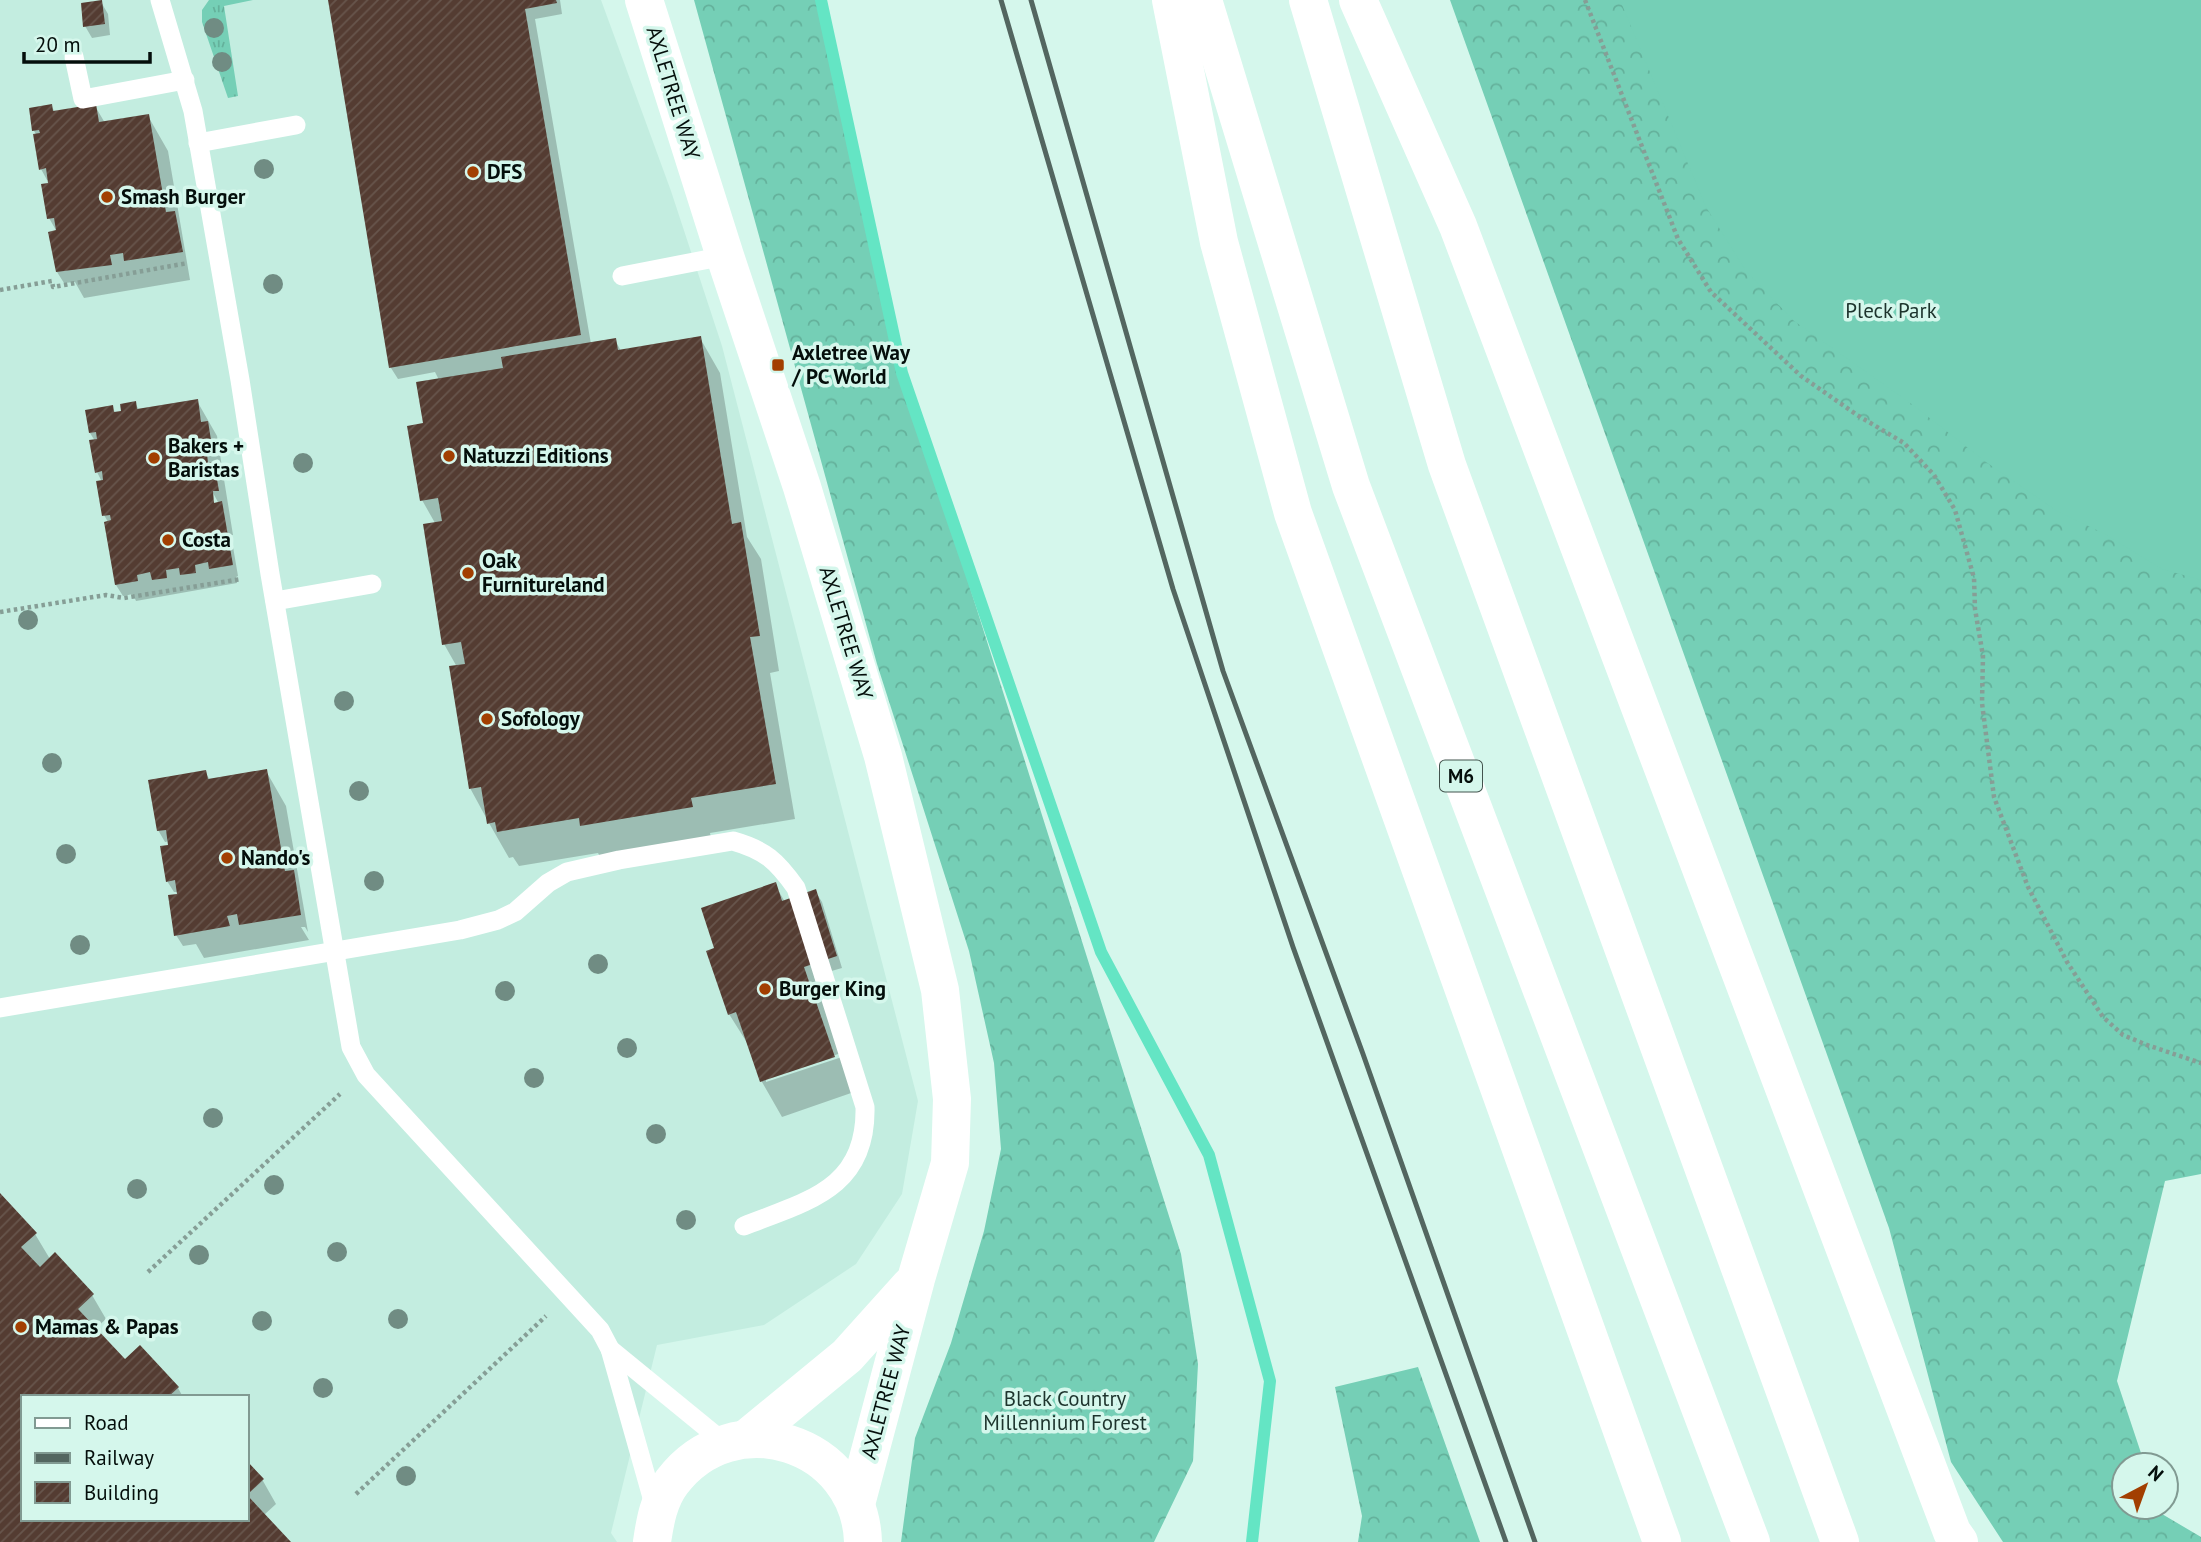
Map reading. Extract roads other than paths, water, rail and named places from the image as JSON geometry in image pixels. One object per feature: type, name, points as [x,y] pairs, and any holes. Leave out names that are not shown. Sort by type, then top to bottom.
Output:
[{"type":"main road","name":"AXLETREE WAY","points":[[644,0],[724,256],[802,487],[883,756],[940,990],[953,1100],[950,1163],[856,1504]]},
{"type":"main road","points":[[1171,0],[1219,242],[1293,513],[1662,1542]]},
{"type":"main road","name":"M6","points":[[1203,0],[1351,486],[1751,1542]]},
{"type":"main road","points":[[1308,0],[1447,465],[1840,1542]]},
{"type":"main road","points":[[1357,0],[1458,226],[1956,1537]]},
{"type":"main road","name":"AXLETREE WAY","points":[[654,1527],[672,1482],[695,1458],[736,1441],[847,1356],[916,1279]]},
{"type":"main road","points":[[736,1441],[773,1439],[800,1447],[823,1461],[843,1480],[856,1504],[863,1542]]},
{"type":"lane","points":[[160,0],[185,80],[219,258],[351,1046],[366,1075],[570,1294],[600,1330],[610,1349],[654,1527]]},
{"type":"lane","points":[[74,57],[83,99],[185,80]]},
{"type":"lane","points":[[198,143],[296,125]]},
{"type":"lane","points":[[622,275],[724,256]]},
{"type":"lane","points":[[275,601],[372,584]]},
{"type":"lane","points":[[0,1008],[460,930],[498,920],[515,912],[548,883],[567,873],[618,860],[733,841],[765,853],[782,867],[796,888],[865,1107],[866,1128],[862,1146],[831,1188],[819,1196],[744,1226]]},
{"type":"lane","points":[[610,1349],[736,1441]]},
{"type":"waterway","points":[[821,0],[902,373],[1101,952],[1209,1155],[1270,1381],[1252,1542]]},
{"type":"railway","points":[[1001,0],[1173,589],[1293,947],[1506,1542]]},
{"type":"railway","points":[[1031,0],[1223,671],[1363,1054],[1535,1542]]},
{"type":"place","name":"DFS","points":[[473,172]]},
{"type":"place","name":"Smash Burger","points":[[107,197]]},
{"type":"place","name":"Axletree Way / PC World","points":[[778,365]]},
{"type":"place","name":"Natuzzi Editions","points":[[449,456]]},
{"type":"place","name":"Bakers + Baristas","points":[[154,458]]},
{"type":"place","name":"Costa","points":[[168,540]]},
{"type":"place","name":"Oak Furnitureland","points":[[468,573]]},
{"type":"place","name":"Sofology","points":[[487,719]]},
{"type":"place","name":"Nando's","points":[[227,858]]},
{"type":"place","name":"Burger King","points":[[765,989]]},
{"type":"place","name":"Mamas & Papas","points":[[21,1327]]},
{"type":"park label","name":"Pleck Park","points":[[1891,311]]},
{"type":"park label","name":"Black Country Millennium Forest","points":[[1065,1411]]}]
